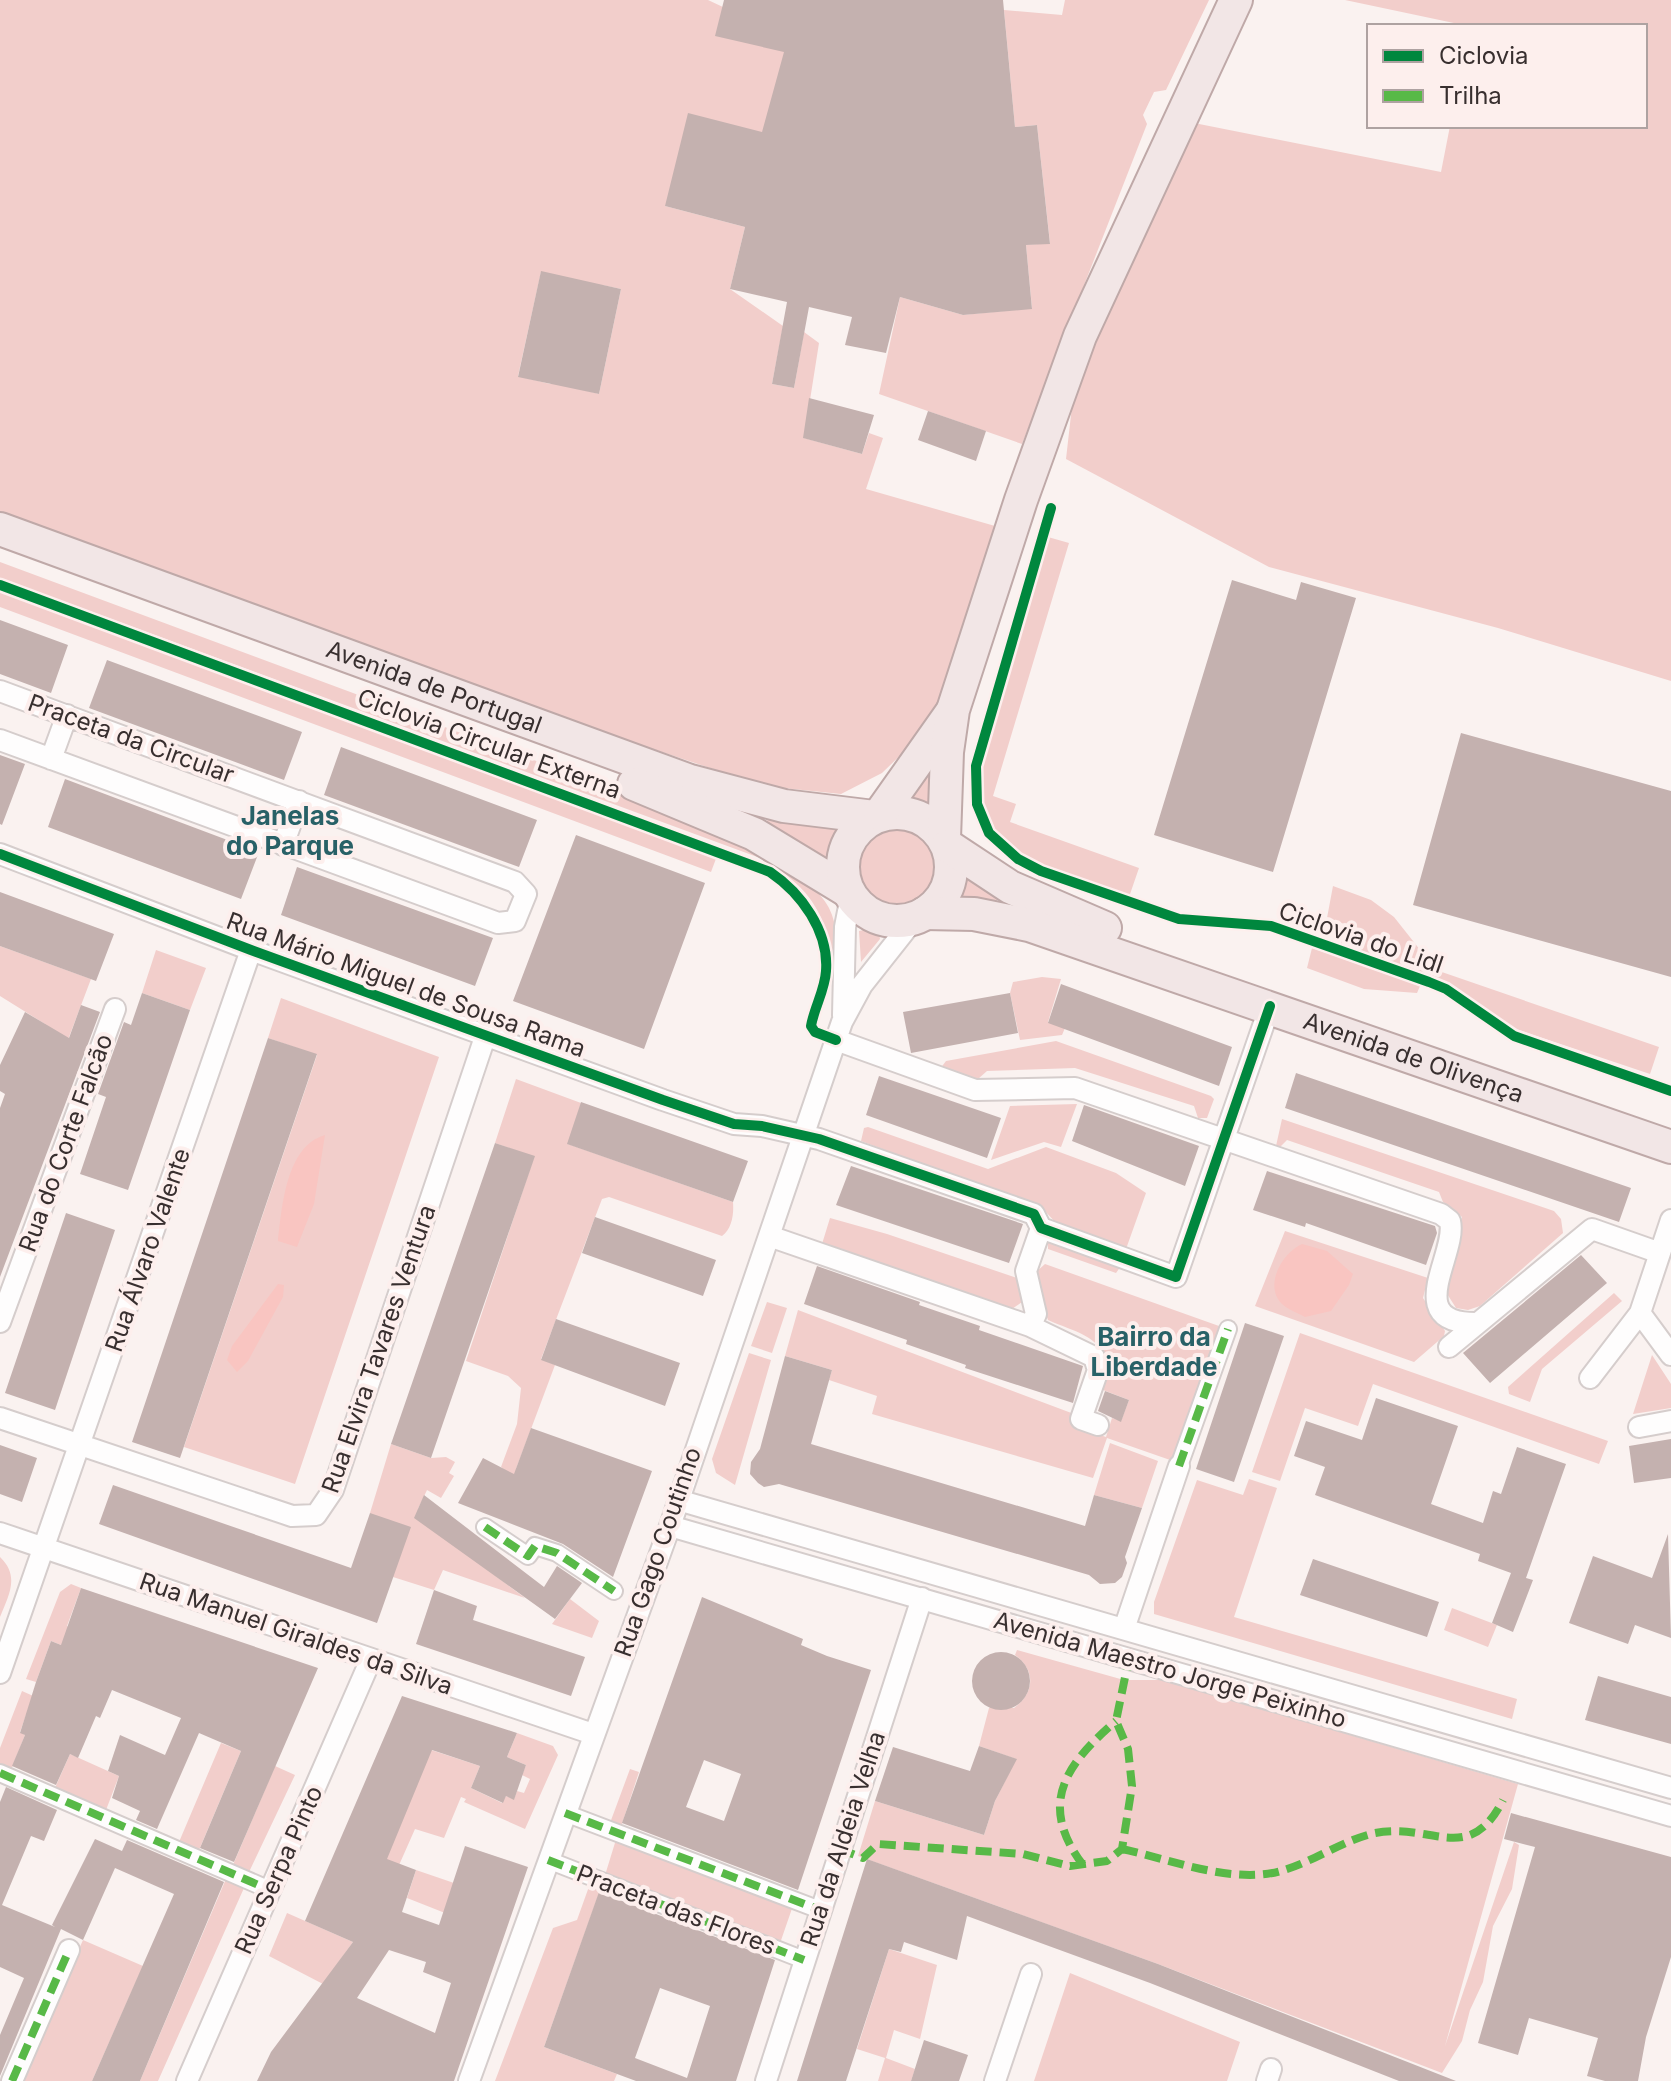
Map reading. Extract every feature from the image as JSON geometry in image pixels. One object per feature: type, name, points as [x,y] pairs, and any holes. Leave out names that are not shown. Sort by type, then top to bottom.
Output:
[{"type":"main road","points":[[953,710],[877,815],[854,833],[843,856],[842,874],[849,894],[863,910],[879,918],[897,921],[920,916],[938,904],[951,877],[946,842],[947,752],[953,710],[1021,500],[1080,336],[1236,0]]},
{"type":"main road","name":"Avenida de Portugal","points":[[0,529],[720,791],[784,806],[877,815]]},
{"type":"main road","name":"Avenida de Portugal","points":[[0,551],[679,801],[754,834],[849,894]]},
{"type":"main road","points":[[877,815],[899,812],[916,815],[932,825],[946,842]]},
{"type":"main road","name":"Avenida de Olivença","points":[[946,842],[1010,887],[1074,917],[1671,1124]]},
{"type":"main road","name":"Avenida de Olivença","points":[[920,916],[974,914],[1029,925],[1671,1147]]},
{"type":"street","name":"Praceta da Circular","points":[[0,691],[515,882],[526,894],[515,921],[498,923],[283,845]]},
{"type":"street","points":[[51,759],[67,715]]},
{"type":"street","points":[[0,740],[283,845],[299,801]]},
{"type":"street","name":"Rua Mário Miguel de Sousa Rama","points":[[0,854],[485,1037],[734,1124],[762,1126],[855,1151],[1034,1214],[1041,1228],[1176,1277],[1224,1139]]},
{"type":"street","name":"Rua Gago Coutinho","points":[[839,1031],[849,894]]},
{"type":"street","name":"Rua Gago Coutinho","points":[[469,2081],[670,1526],[839,1031],[862,985],[920,916]]},
{"type":"street","name":"Rua Álvaro Valente","points":[[0,1673],[251,950]]},
{"type":"street","points":[[1224,1139],[1270,1006]]},
{"type":"street","name":"Rua do Corte Falcão","points":[[0,1322],[115,1009]]},
{"type":"street","points":[[839,1031],[975,1090],[1075,1088],[1441,1214],[1450,1221],[1453,1232],[1434,1289],[1442,1311],[1458,1324],[1477,1323]]},
{"type":"street","name":"Rua Elvira Tavares Ventura","points":[[81,1446],[292,1516],[316,1515],[333,1490],[485,1037]]},
{"type":"street","points":[[1590,1378],[1640,1313],[1671,1220]]},
{"type":"street","points":[[1030,1326],[1036,1314],[1026,1271],[1041,1228]]},
{"type":"street","points":[[1449,1347],[1592,1229],[1660,1253]]},
{"type":"street","points":[[769,1236],[1030,1326],[1094,1357],[1098,1370],[1081,1419],[1098,1425]]},
{"type":"street","points":[[1640,1313],[1671,1355]]},
{"type":"street","points":[[1124,1629],[1228,1329]]},
{"type":"street","points":[[0,1418],[81,1446]]},
{"type":"street","points":[[1639,1427],[1671,1421]]},
{"type":"street","name":"Avenida Maestro Jorge Peixinho","points":[[678,1500],[1671,1788]]},
{"type":"street","name":"Avenida Maestro Jorge Peixinho","points":[[670,1526],[1671,1816]]},
{"type":"street","points":[[485,1527],[528,1556],[535,1546],[557,1553],[614,1591]]},
{"type":"street","name":"Rua Manuel Giraldes da Silva","points":[[0,1533],[593,1734]]},
{"type":"street","name":"Rua da Aldeia Velha","points":[[766,2081],[922,1598]]},
{"type":"street","name":"Rua Serpa Pinto","points":[[187,2081],[371,1659]]},
{"type":"street","points":[[0,1773],[270,1890]]},
{"type":"street","points":[[565,1813],[820,1910]]},
{"type":"street","name":"Praceta das Flores","points":[[548,1860],[804,1960]]},
{"type":"street","points":[[12,2081],[69,1950]]},
{"type":"street","points":[[995,2081],[1031,1974]]},
{"type":"shaded area","points":[[0,0],[708,0],[858,70],[762,132],[665,206],[745,227],[730,289],[783,326],[772,384],[794,388],[804,332],[819,343],[804,438],[862,454],[869,433],[883,438],[866,489],[995,526],[935,711],[914,742],[882,773],[841,794],[764,786],[527,707],[0,515]],"holes":[[[541,272],[551,384],[518,376]],[[602,285],[621,289],[599,394],[581,389]]]},
{"type":"shaded area","points":[[1065,0],[1209,0],[1166,90],[1154,92],[1143,115],[1147,124],[1022,444],[879,394],[900,297],[963,315],[1032,308],[1026,245],[1050,243],[1037,125],[1015,127],[1004,10],[1062,15]]},
{"type":"shaded area","points":[[1345,0],[1671,0],[1671,681],[1498,628],[1269,567],[1066,459],[1080,336],[1179,120],[1441,172],[1450,128],[1647,128],[1647,24],[1459,24]]},
{"type":"shaded area","points":[[1048,537],[1069,543],[993,796],[1016,804],[1010,822],[1139,868],[1129,897],[1059,873],[1013,849],[1000,838],[983,807],[980,786],[987,738]]},
{"type":"shaded area","points":[[0,562],[717,828],[779,863],[821,896],[834,922],[838,964],[834,963],[824,927],[811,900],[791,879],[760,858],[0,578]]},
{"type":"shaded area","points":[[0,591],[717,856],[711,872],[0,607]]},
{"type":"shaded area","points":[[933,769],[932,807],[924,809],[908,804],[904,795],[919,777]]},
{"type":"shaded area","points":[[768,817],[837,828],[830,855],[825,859],[766,826]]},
{"type":"shaded area","points":[[893,826],[909,829],[922,838],[931,851],[934,867],[931,883],[922,896],[909,905],[893,908],[877,905],[864,896],[855,883],[852,867],[855,851],[864,838],[877,829]]},
{"type":"shaded area","points":[[969,874],[998,897],[995,905],[956,903],[953,895],[959,878]]},
{"type":"shaded area","points":[[1333,886],[1371,900],[1394,917],[1436,970],[1659,1047],[1650,1074],[1510,1027],[1450,985],[1340,945],[1347,925],[1327,918]]},
{"type":"shaded area","points":[[872,928],[879,933],[880,939],[861,962],[859,931]]},
{"type":"shaded area","points":[[0,946],[91,979],[0,1219],[45,1024],[0,996]]},
{"type":"shaded area","points":[[1312,948],[1420,986],[1417,993],[1364,989],[1307,968]]},
{"type":"shaded area","points":[[156,950],[206,968],[190,1010],[142,993]]},
{"type":"shaded area","points":[[1042,977],[1061,979],[1048,1022],[1065,1028],[1062,1035],[1020,1040],[1010,993],[1013,982]]},
{"type":"shaded area","points":[[281,998],[439,1057],[295,1484],[184,1447],[317,1055],[268,1038]]},
{"type":"shaded area","points":[[1056,1041],[1211,1096],[1214,1099],[1207,1118],[1198,1118],[1194,1106],[1075,1068],[987,1071],[978,1079],[940,1069],[946,1061]]},
{"type":"shaded area","points":[[516,1079],[581,1103],[568,1144],[733,1202],[732,1221],[722,1236],[609,1197],[602,1199],[541,1359],[555,1365],[516,1469],[578,1529],[501,1467],[517,1424],[521,1388],[508,1376],[466,1361],[534,1157],[495,1143]]},
{"type":"shaded area","points":[[1077,1104],[1061,1147],[1044,1142],[991,1160],[1010,1106]]},
{"type":"shaded area","points":[[1282,1119],[1554,1211],[1561,1219],[1563,1233],[1480,1306],[1468,1310],[1456,1308],[1444,1289],[1462,1217],[1443,1202],[1439,1192],[1287,1140],[1280,1147],[1276,1146]]},
{"type":"shaded area","points":[[864,1128],[988,1169],[1046,1147],[1116,1173],[1146,1193],[1126,1249],[1057,1224],[1043,1209],[861,1141]]},
{"type":"shaded area","points":[[325,1135],[314,1204],[297,1247],[278,1241],[284,1195],[294,1164],[312,1141]]},
{"type":"shaded area","points":[[830,1218],[1017,1278],[1022,1302],[1012,1309],[822,1244]]},
{"type":"shaded area","points":[[1285,1231],[1428,1278],[1423,1298],[1445,1331],[1444,1336],[1414,1362],[1255,1306]]},
{"type":"shaded area","points":[[1053,1241],[1121,1266],[1116,1273],[1048,1249],[1048,1243]]},
{"type":"shaded area","points":[[1302,1244],[1327,1251],[1353,1274],[1331,1311],[1305,1317],[1282,1304],[1274,1288],[1282,1261]]},
{"type":"shaded area","points":[[1045,1264],[1219,1326],[1173,1461],[1107,1438],[1093,1478],[872,1414],[877,1396],[829,1380],[832,1370],[785,1356],[798,1310],[1074,1414],[1071,1425],[1106,1437],[1112,1418],[1121,1421],[1129,1400],[1103,1390],[1110,1365],[1093,1341],[1048,1320],[1035,1285],[1036,1272]]},
{"type":"shaded area","points":[[278,1284],[284,1285],[283,1297],[248,1361],[237,1372],[227,1360],[232,1346]]},
{"type":"shaded area","points":[[1614,1293],[1622,1301],[1542,1369],[1530,1402],[1509,1394],[1508,1387]]},
{"type":"shaded area","points":[[767,1302],[787,1308],[772,1353],[751,1346]]},
{"type":"shaded area","points":[[1300,1333],[1608,1441],[1599,1464],[1373,1384],[1358,1426],[1305,1408],[1280,1481],[1252,1472]]},
{"type":"shaded area","points":[[749,1353],[771,1360],[735,1485],[716,1473],[712,1459]]},
{"type":"shaded area","points":[[1652,1355],[1671,1384],[1671,1408],[1633,1414]]},
{"type":"shaded area","points":[[1110,1443],[1158,1461],[1142,1508],[1094,1495]]},
{"type":"shaded area","points":[[391,1444],[431,1458],[446,1457],[455,1462],[449,1473],[454,1476],[441,1498],[427,1490],[418,1509],[476,1561],[525,1598],[443,1570],[434,1590],[393,1577],[370,1513]]},
{"type":"shaded area","points":[[1249,1479],[1277,1488],[1234,1617],[1517,1699],[1512,1719],[1154,1614],[1154,1602],[1197,1480],[1243,1495]]},
{"type":"shaded area","points":[[0,1557],[10,1571],[11,1586],[0,1617]]},
{"type":"shaded area","points":[[71,1584],[81,1588],[67,1626],[89,1641],[84,1654],[51,1641],[36,1682],[26,1679],[60,1592]]},
{"type":"shaded area","points":[[570,1599],[599,1621],[592,1638],[552,1624]]},
{"type":"shaded area","points":[[1452,1608],[1497,1625],[1488,1647],[1444,1630]]},
{"type":"shaded area","points":[[1017,1650],[1124,1680],[1162,1680],[1518,1784],[1445,2046],[1514,1842],[1519,1845],[1512,1889],[1493,1926],[1483,1982],[1470,2010],[1462,2041],[1442,2073],[1158,1964],[858,1856],[875,1801],[984,1835],[995,1801],[1016,1759],[979,1746],[989,1708],[1014,1708],[1029,1689],[1029,1674],[1015,1655]]},
{"type":"shaded area","points":[[22,1691],[40,1699],[26,1715],[20,1732],[25,1735],[11,1770],[0,1765],[0,1748]]},
{"type":"shaded area","points":[[517,1733],[553,1746],[558,1755],[525,1829],[464,1802],[466,1799],[461,1797],[444,1838],[415,1829],[388,1890],[371,1871],[404,1812],[425,1748],[480,1766],[471,1788],[502,1803],[506,1796],[514,1799],[517,1791],[524,1793],[530,1779],[522,1775],[526,1765],[507,1757]]},
{"type":"shaded area","points":[[221,1743],[241,1751],[199,1850],[179,1842]]},
{"type":"shaded area","points":[[70,1754],[119,1776],[106,1810],[55,1788]]},
{"type":"shaded area","points":[[275,1766],[295,1775],[249,1872],[233,1865]]},
{"type":"shaded area","points":[[630,1769],[639,1772],[621,1827],[797,1894],[777,1952],[602,1885],[618,1833],[610,1823]]},
{"type":"shaded area","points":[[416,1870],[454,1883],[445,1913],[407,1898]]},
{"type":"shaded area","points":[[226,1879],[244,1888],[158,2081],[140,2081]]},
{"type":"shaded area","points":[[591,1881],[602,1885],[544,2047],[617,2074],[614,2081],[495,2081],[553,1928],[577,1920]]},
{"type":"shaded area","points":[[287,1913],[353,1942],[323,1984],[269,1956]]},
{"type":"shaded area","points":[[83,1940],[143,1966],[92,2081],[21,2081]]},
{"type":"shaded area","points":[[889,1949],[937,1965],[920,2039],[894,2030],[886,2058],[915,2069],[911,2081],[878,2081],[885,2058],[857,2049]]},
{"type":"shaded area","points":[[1070,1973],[1240,2042],[1227,2081],[1034,2081]]},
{"type":"building","points":[[724,0],[1003,0],[1015,127],[1037,125],[1050,244],[1026,245],[1032,309],[963,315],[900,297],[886,353],[845,345],[852,317],[809,307],[794,388],[772,384],[787,302],[730,289],[745,227],[665,206],[688,113],[762,132],[784,52],[715,36]]},
{"type":"building","points":[[541,271],[621,289],[599,394],[518,377]]},
{"type":"building","points":[[809,398],[874,415],[862,454],[803,438]]},
{"type":"building","points":[[928,411],[986,431],[976,461],[918,440]]},
{"type":"building","points":[[1232,580],[1296,600],[1301,582],[1356,598],[1273,872],[1154,835]]},
{"type":"building","points":[[0,620],[68,645],[51,693],[0,674]]},
{"type":"building","points":[[107,660],[302,732],[284,780],[89,708]]},
{"type":"building","points":[[1461,733],[1671,791],[1671,977],[1413,905]]},
{"type":"building","points":[[341,747],[537,820],[519,867],[324,795]]},
{"type":"building","points":[[0,755],[25,764],[2,825],[0,824]]},
{"type":"building","points":[[65,779],[259,852],[241,899],[48,827]]},
{"type":"building","points":[[576,835],[705,883],[644,1049],[513,1001]]},
{"type":"building","points":[[297,867],[493,938],[475,986],[281,915]]},
{"type":"building","points":[[0,892],[114,934],[96,981],[0,946]]},
{"type":"building","points":[[1061,984],[1232,1047],[1219,1086],[1048,1023]]},
{"type":"building","points":[[142,993],[190,1010],[128,1190],[80,1174],[106,1097],[98,1094],[124,1022],[131,1025]]},
{"type":"building","points":[[1010,993],[1018,1033],[911,1053],[903,1012]]},
{"type":"building","points":[[81,1005],[100,1012],[0,1277],[0,1108],[5,1094],[0,1091],[0,1065],[25,1012],[69,1038]]},
{"type":"building","points":[[268,1038],[317,1054],[180,1458],[132,1442]]},
{"type":"building","points":[[1296,1073],[1631,1188],[1619,1222],[1285,1108]]},
{"type":"building","points":[[879,1076],[1001,1118],[987,1158],[866,1115]]},
{"type":"building","points":[[581,1102],[748,1161],[733,1202],[567,1144]]},
{"type":"building","points":[[1084,1105],[1199,1146],[1185,1186],[1072,1141]]},
{"type":"building","points":[[495,1143],[535,1156],[431,1458],[391,1444]]},
{"type":"building","points":[[851,1166],[1023,1224],[1009,1263],[836,1205]]},
{"type":"building","points":[[1267,1171],[1435,1226],[1437,1233],[1426,1265],[1306,1223],[1305,1227],[1253,1210]]},
{"type":"building","points":[[66,1213],[115,1230],[55,1410],[5,1393]]},
{"type":"building","points":[[595,1217],[716,1260],[703,1296],[582,1253]]},
{"type":"building","points":[[1581,1255],[1607,1283],[1490,1383],[1463,1353]]},
{"type":"building","points":[[817,1266],[920,1302],[919,1305],[980,1326],[979,1330],[1083,1366],[1073,1403],[965,1368],[966,1365],[906,1344],[907,1340],[804,1304]]},
{"type":"building","points":[[556,1319],[680,1363],[665,1406],[541,1360]]},
{"type":"building","points":[[1245,1323],[1284,1336],[1234,1482],[1196,1469]]},
{"type":"building","points":[[785,1356],[832,1370],[811,1444],[1085,1526],[1094,1495],[1142,1508],[1125,1557],[1127,1563],[1122,1577],[1115,1583],[1100,1584],[1089,1575],[779,1484],[764,1487],[750,1474],[751,1462],[760,1449]]},
{"type":"building","points":[[1105,1391],[1129,1400],[1121,1422],[1098,1411]]},
{"type":"building","points":[[1376,1398],[1458,1426],[1431,1504],[1483,1523],[1493,1491],[1501,1494],[1517,1447],[1566,1464],[1526,1578],[1533,1580],[1513,1632],[1492,1623],[1511,1573],[1478,1561],[1480,1554],[1315,1495],[1325,1467],[1294,1456],[1306,1421],[1362,1440]]},
{"type":"building","points":[[531,1428],[652,1471],[613,1577],[563,1544],[458,1503],[483,1458],[514,1474]]},
{"type":"building","points":[[1671,1439],[1671,1478],[1634,1483],[1629,1446]]},
{"type":"building","points":[[0,1445],[37,1458],[22,1502],[0,1494]]},
{"type":"building","points":[[113,1485],[351,1568],[370,1513],[411,1527],[377,1623],[99,1524]]},
{"type":"building","points":[[424,1495],[544,1587],[557,1566],[582,1583],[555,1619],[414,1518]]},
{"type":"building","points":[[1668,1534],[1671,1638],[1635,1625],[1628,1644],[1569,1623],[1593,1556],[1652,1578]]},
{"type":"building","points":[[1313,1559],[1439,1602],[1427,1637],[1300,1595]]},
{"type":"building","points":[[81,1588],[318,1668],[234,1862],[200,1848],[241,1751],[199,1733],[157,1829],[136,1820],[140,1811],[112,1798],[119,1776],[108,1771],[120,1735],[165,1755],[181,1718],[112,1690],[100,1718],[96,1716],[78,1758],[70,1754],[56,1785],[12,1766],[25,1735],[20,1733],[51,1641],[61,1645]]},
{"type":"building","points":[[434,1590],[477,1606],[473,1620],[585,1657],[571,1696],[416,1644]]},
{"type":"building","points":[[702,1597],[803,1639],[801,1645],[871,1670],[798,1890],[622,1823]],"holes":[[[704,1760],[741,1774],[724,1821],[686,1807]]]},
{"type":"building","points":[[1001,1652],[1022,1660],[1030,1681],[1022,1702],[1001,1710],[980,1702],[972,1681],[980,1660]]},
{"type":"building","points":[[1598,1676],[1671,1697],[1671,1744],[1585,1720]]},
{"type":"building","points":[[402,1696],[517,1733],[507,1757],[526,1765],[514,1800],[506,1796],[503,1803],[471,1788],[480,1766],[432,1750],[387,1859],[416,1870],[402,1912],[439,1925],[465,1846],[528,1867],[454,2081],[257,2081],[271,2052],[353,1942],[305,1921]],"holes":[[[389,1950],[426,1962],[423,1972],[451,1983],[435,2033],[357,1998]]]},
{"type":"building","points":[[979,1746],[1017,1759],[995,1801],[984,1835],[875,1801],[893,1747],[970,1771]]},
{"type":"building","points":[[6,1787],[57,1810],[44,1841],[31,1836],[2,1905],[55,1927],[52,1925],[95,1839],[122,1851],[127,1840],[224,1882],[140,2081],[92,2081],[174,1894],[115,1868],[83,1940],[61,1929],[0,2076],[0,2035],[24,1978],[0,1967],[0,1802]]},
{"type":"building","points":[[1511,1813],[1671,1857],[1671,1957],[1646,2037],[1638,2081],[1605,2081],[1587,2076],[1598,2038],[1529,2018],[1518,2055],[1478,2043],[1535,1847],[1504,1839]]},
{"type":"building","points":[[867,1859],[1158,1964],[1456,2081],[1399,2081],[1150,1983],[967,1916],[957,1960],[904,1942],[901,1952],[889,1949],[846,2081],[797,2081]]},
{"type":"building","points":[[599,1892],[775,1960],[736,2081],[636,2081],[544,2047]],"holes":[[[660,1988],[710,2006],[687,2078],[635,2058]]]},
{"type":"building","points":[[924,2040],[968,2055],[959,2081],[911,2081]]},
{"type":"marked path","points":[[1179,1466],[1228,1329]]},
{"type":"marked path","points":[[485,1527],[528,1556],[535,1546],[557,1553],[614,1591]]},
{"type":"marked path","points":[[839,1849],[863,1858],[878,1844],[1023,1854],[1070,1866],[1107,1861],[1122,1849],[1132,1786],[1128,1749],[1116,1721],[1129,1658]]},
{"type":"marked path","points":[[1083,1865],[1069,1843],[1062,1823],[1060,1804],[1064,1786],[1071,1769],[1083,1753],[1116,1721]]},
{"type":"marked path","points":[[0,1773],[270,1890]]},
{"type":"marked path","points":[[1122,1849],[1224,1873],[1265,1874],[1295,1866],[1375,1833],[1395,1831],[1463,1837],[1477,1832],[1490,1820],[1503,1800]]},
{"type":"marked path","points":[[565,1813],[820,1910]]},
{"type":"marked path","points":[[548,1860],[804,1960]]},
{"type":"marked path","points":[[12,2081],[69,1950]]},
{"type":"cycle path","name":"Ciclovia do Lidl","points":[[1051,508],[976,766],[977,804],[989,833],[1018,859],[1041,871],[1179,919],[1271,926],[1446,989],[1514,1036],[1671,1091]]},
{"type":"cycle path","name":"Ciclovia Circular Externa","points":[[0,585],[770,872],[802,902],[818,928],[826,956],[826,971],[811,1026],[815,1032],[836,1040]]},
{"type":"cycle path","points":[[0,854],[251,950],[663,1100],[734,1124],[762,1126],[819,1139],[1034,1214],[1041,1228],[1176,1277],[1270,1006]]},
{"type":"district","name":"Janelas do Parque","points":[[290,831]]},
{"type":"district","name":"Bairro da Liberdade","points":[[1154,1352]]}]
